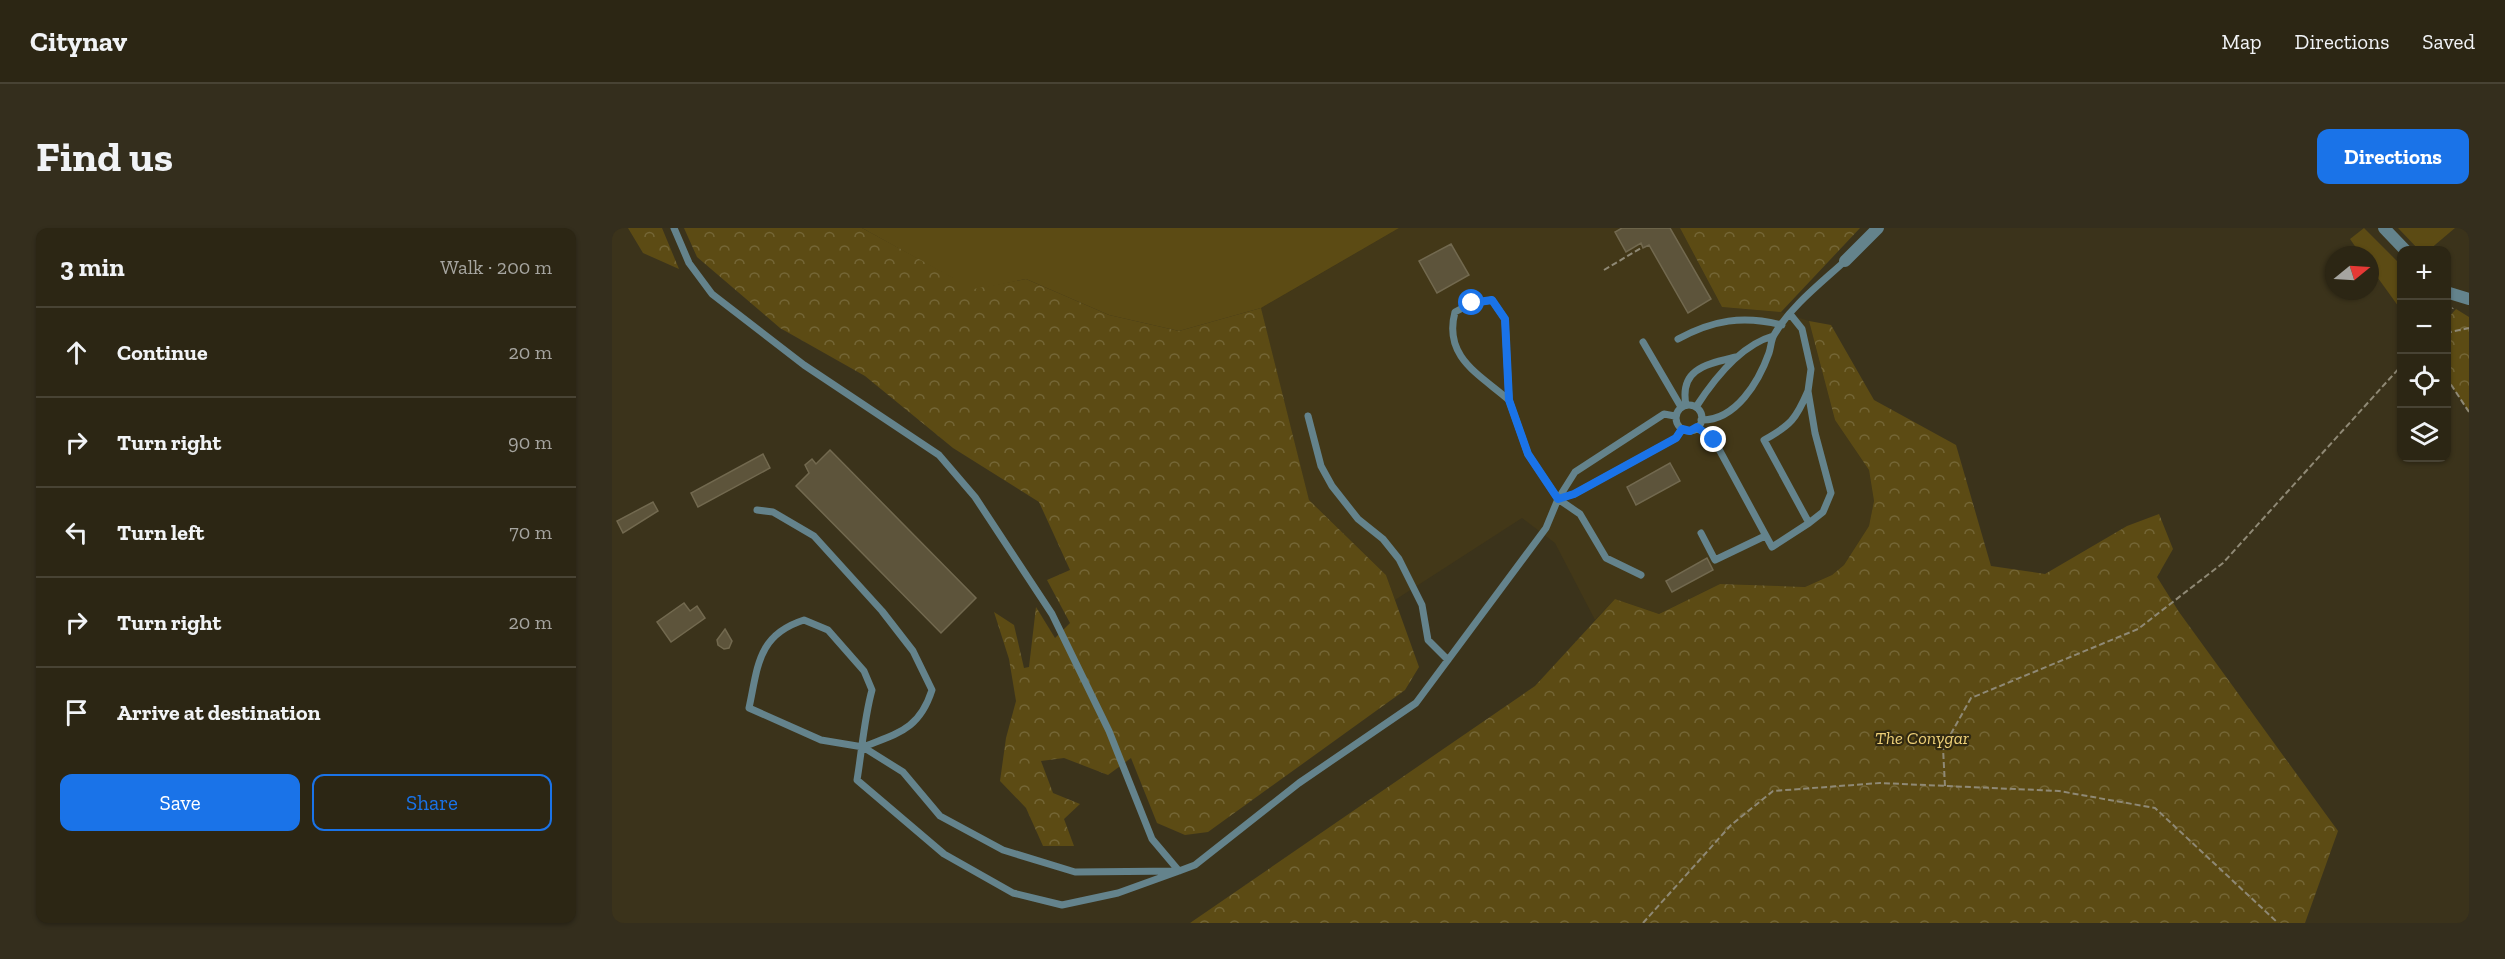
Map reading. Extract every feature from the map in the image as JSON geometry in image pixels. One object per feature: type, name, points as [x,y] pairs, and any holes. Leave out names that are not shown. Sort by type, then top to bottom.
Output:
[{"type":"street","points":[[1845,261],[1878,228]]},
{"type":"street","points":[[2384,228],[2401,246]]},
{"type":"street","points":[[2451,294],[2469,299]]},
{"type":"lane","points":[[674,228],[689,263],[712,294],[804,365],[939,455],[962,480],[1052,614],[1105,721],[1152,839],[1179,871]]},
{"type":"lane","points":[[1701,420],[1719,418],[1750,391],[1761,371],[1773,336],[1790,314],[1845,261]]},
{"type":"lane","points":[[1509,400],[1464,362],[1454,346],[1450,329],[1455,312],[1472,303],[1492,300],[1505,319],[1509,400],[1528,454],[1558,499],[1580,514],[1606,558],[1641,575]]},
{"type":"lane","points":[[1790,314],[1802,329],[1811,369],[1808,391],[1797,417],[1788,427],[1764,440],[1809,523]]},
{"type":"lane","points":[[1678,339],[1705,325],[1725,321],[1767,321],[1782,325]]},
{"type":"lane","points":[[1684,406],[1696,406],[1738,356],[1757,341],[1773,336]]},
{"type":"lane","points":[[1644,342],[1684,406]]},
{"type":"lane","points":[[1676,416],[1684,406],[1685,383],[1691,374],[1710,363],[1738,356]]},
{"type":"lane","points":[[1697,427],[1714,440],[1772,547],[1823,512],[1831,493],[1815,433],[1808,391]]},
{"type":"lane","points":[[1682,429],[1690,431],[1697,427],[1701,420],[1701,412],[1696,406]]},
{"type":"lane","points":[[1179,871],[1075,872],[1003,850],[940,816],[903,772],[862,747],[821,740],[749,708],[762,649],[778,633],[804,620],[828,630],[864,671],[872,690],[867,709],[862,747],[857,780],[944,854],[1013,893],[1062,904],[1118,893],[1179,871],[1195,865],[1299,783],[1416,703],[1546,528],[1558,499],[1575,472],[1664,414],[1676,416]]},
{"type":"lane","points":[[1308,416],[1321,466],[1332,486],[1358,519],[1383,539],[1399,559],[1422,605],[1428,640],[1448,660]]},
{"type":"lane","points":[[1676,416],[1682,429]]},
{"type":"lane","points":[[1558,499],[1574,494],[1676,438],[1682,429]]},
{"type":"lane","points":[[757,510],[773,512],[814,536],[882,611],[913,651],[932,690],[926,711],[907,729],[862,747]]},
{"type":"lane","points":[[1701,533],[1715,560],[1765,536]]},
{"type":"path","points":[[1604,270],[1641,248]]},
{"type":"path","points":[[2451,332],[2469,328]]},
{"type":"path","points":[[1945,786],[1943,748],[1971,698],[2139,630],[2223,563],[2397,371]]},
{"type":"path","points":[[2451,385],[2469,412]]},
{"type":"path","points":[[1643,923],[1731,825],[1773,791],[1880,783],[2059,791],[2155,808],[2278,923]]},
{"type":"shaded area","points":[[1399,228],[1680,228],[1722,307],[1781,312],[1809,321],[1835,420],[1869,470],[1874,501],[1869,526],[1844,565],[1832,575],[1805,587],[1720,584],[1659,614],[1615,599],[1595,620],[1555,543],[1522,518],[1395,600],[1386,575],[1309,500],[1261,308]]},
{"type":"green space","points":[[628,228],[662,228],[679,269],[643,253]]},
{"type":"green space","points":[[684,228],[862,228],[974,289],[1026,279],[1109,315],[1179,331],[1261,308],[1309,500],[1386,575],[1419,667],[1405,690],[1208,832],[1185,835],[1157,823],[1131,758],[1108,775],[1064,758],[1041,761],[1053,793],[1080,804],[1064,819],[1074,846],[1043,846],[1026,808],[1000,781],[1006,738],[1016,701],[1009,659],[994,612],[1014,625],[1024,668],[1029,667],[1036,607],[1055,638],[1070,623],[1047,580],[1070,570],[1039,502],[953,448],[865,376],[780,328],[697,257]]},
{"type":"green space","points":[[862,228],[1399,228],[1261,308],[1179,331],[1109,315],[1026,279],[974,290]]},
{"type":"green space","points":[[1680,228],[1860,228],[1781,312],[1722,307]]},
{"type":"green space","points":[[2364,228],[2397,261],[2397,304],[2379,279],[2379,246],[2355,246],[2350,239]]},
{"type":"green space","points":[[2398,228],[2455,228],[2434,246],[2415,246]]},
{"type":"green space","points":[[2456,309],[2469,317],[2469,412],[2451,385],[2451,315]]},
{"type":"green space","name":"The Conygar","points":[[1809,321],[1831,325],[1874,400],[1956,445],[1991,566],[2045,574],[2127,526],[2159,514],[2173,549],[2157,577],[2179,612],[2338,831],[2305,923],[1190,923],[1535,686],[1615,599],[1659,614],[1720,584],[1805,587],[1832,575],[1844,565],[1869,526],[1874,501],[1869,470],[1835,420]]},
{"type":"building","points":[[1622,228],[1670,228],[1711,299],[1688,313],[1649,245],[1643,248],[1641,243],[1626,252],[1615,232]]},
{"type":"building","points":[[1451,244],[1469,275],[1437,293],[1419,261]]},
{"type":"building","points":[[830,450],[976,598],[941,633],[796,486],[809,473],[805,465],[812,459],[816,464]]},
{"type":"building","points":[[763,454],[770,468],[698,507],[691,493]]},
{"type":"building","points":[[1670,463],[1680,481],[1636,505],[1627,487]]},
{"type":"building","points":[[653,502],[658,511],[623,533],[617,521]]},
{"type":"building","points":[[1707,558],[1713,570],[1672,592],[1666,581]]},
{"type":"building","points":[[684,603],[690,611],[697,606],[705,618],[671,642],[657,622]]},
{"type":"building","points":[[725,629],[732,641],[729,648],[724,649],[718,645],[717,640]]},
{"type":"route","points":[[1472,303],[1492,300],[1505,319],[1509,400],[1528,454],[1558,499],[1574,494],[1676,438],[1682,429],[1690,431],[1697,427],[1714,440]]}]
